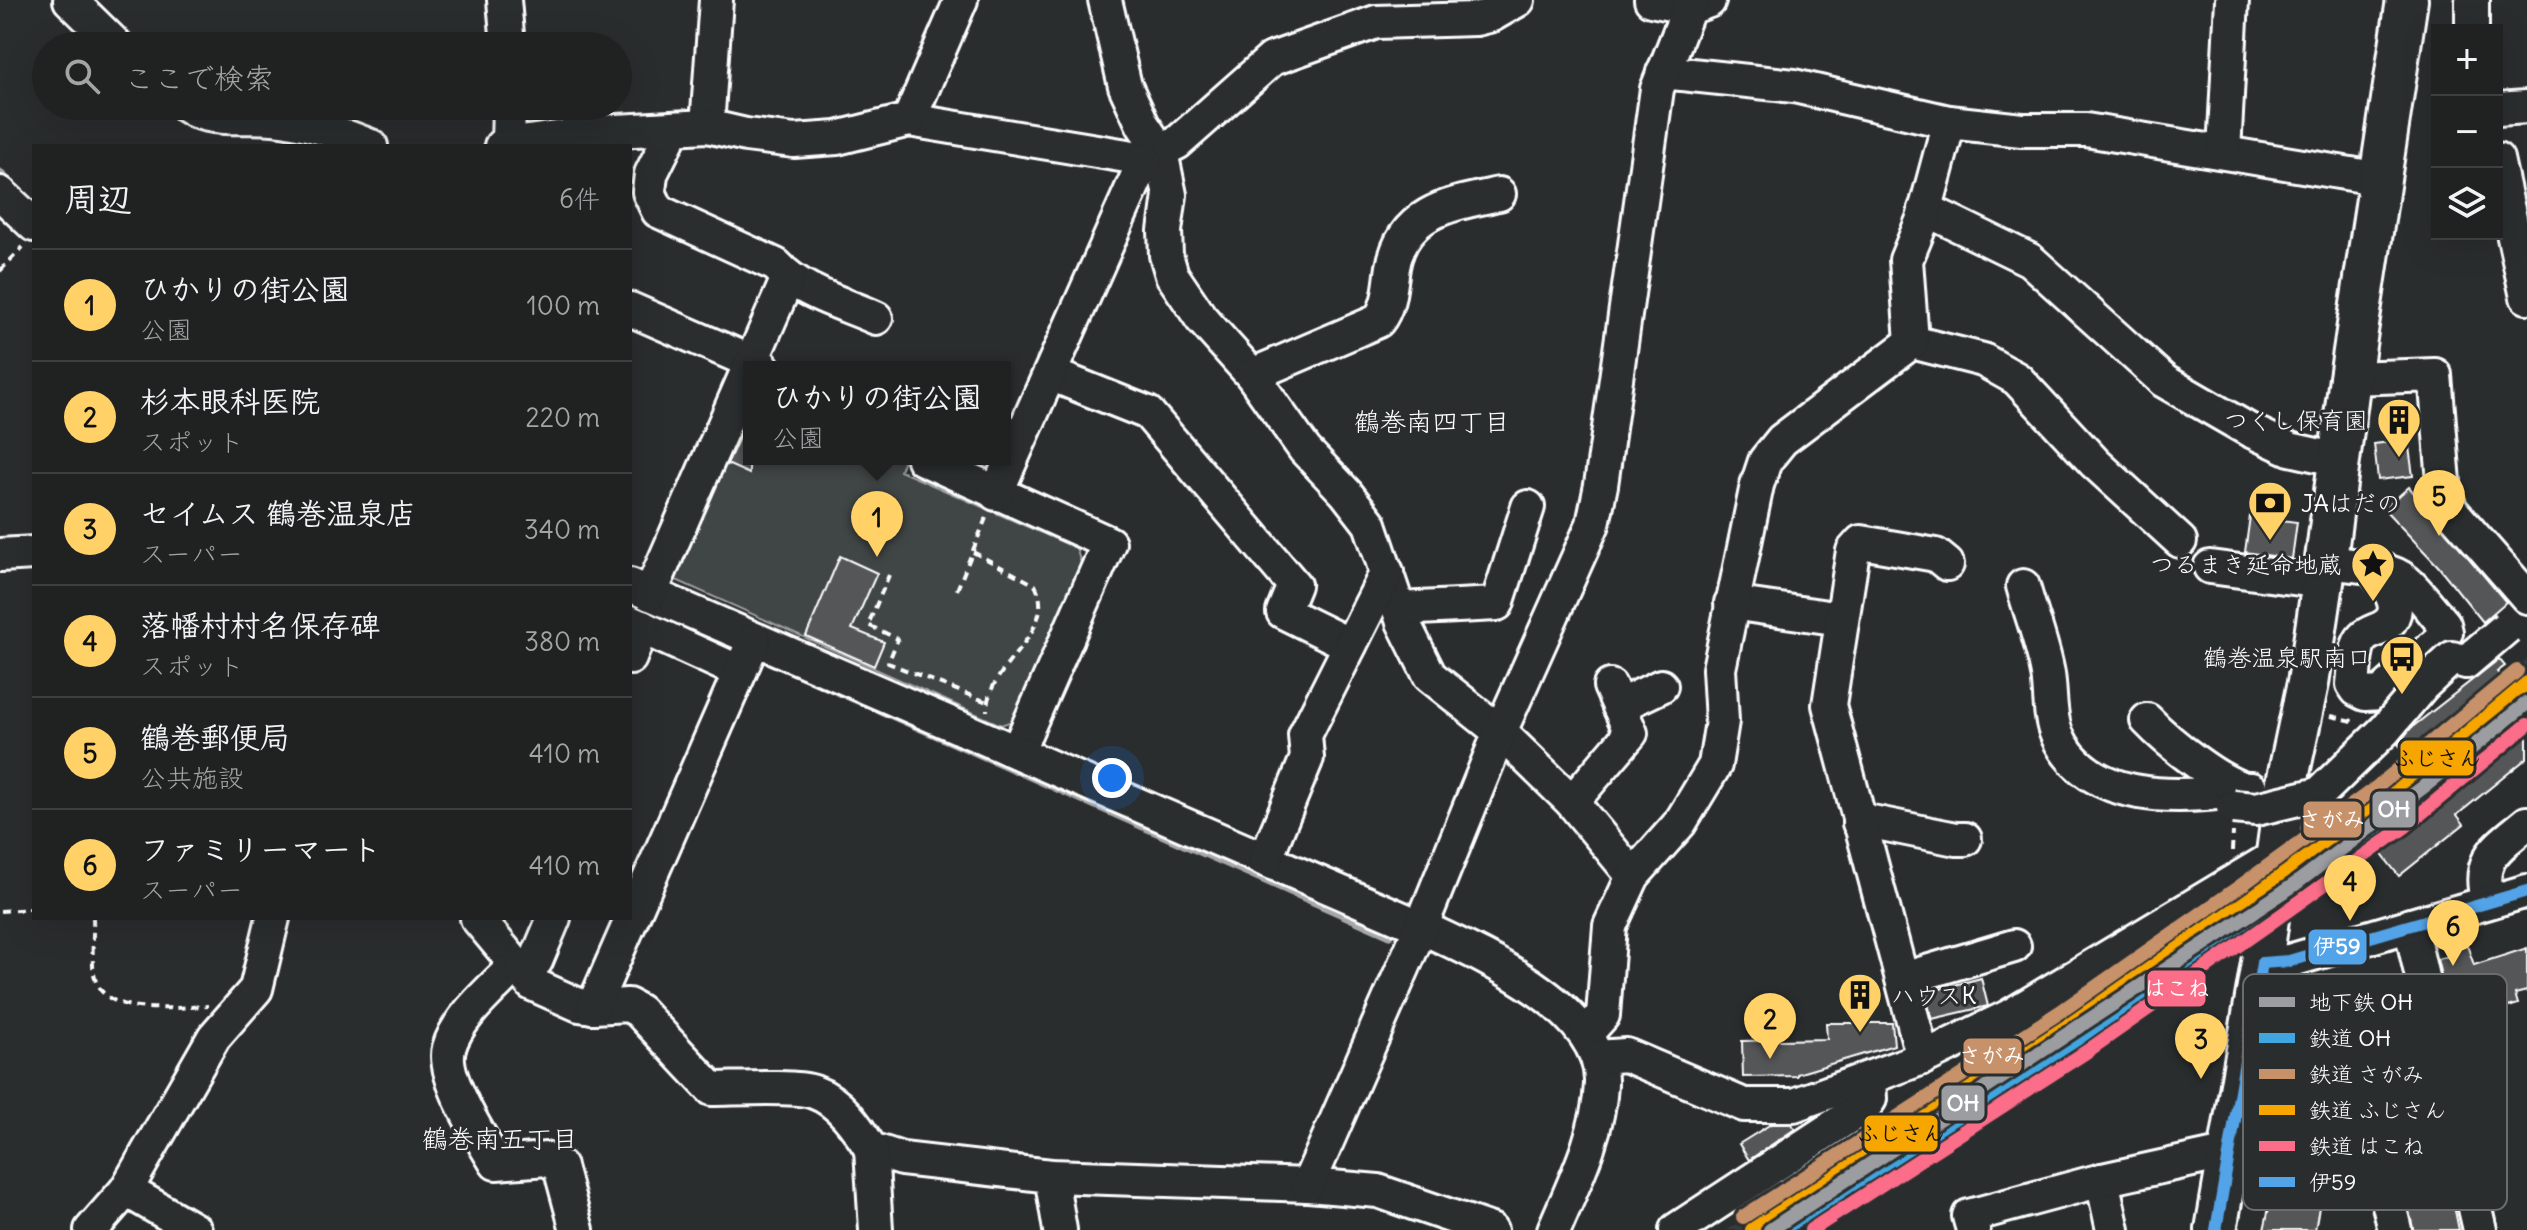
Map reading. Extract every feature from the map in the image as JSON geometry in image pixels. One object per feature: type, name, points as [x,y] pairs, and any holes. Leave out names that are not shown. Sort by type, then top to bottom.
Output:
[{"type":"main road","points":[[2260,974],[2286,787],[2308,683],[2325,572],[2350,378],[2407,0]]},
{"type":"main road","points":[[2216,1230],[2243,1070]]},
{"type":"street","points":[[70,0],[103,32]]},
{"type":"street","points":[[504,0],[507,32]]},
{"type":"street","points":[[707,126],[716,0]]},
{"type":"street","points":[[909,120],[961,0]]},
{"type":"street","points":[[1105,0],[1125,86],[1170,195],[1165,231],[1166,255],[1172,275],[1201,318],[1252,375],[1305,450],[1346,493],[1370,524],[1399,609],[1430,676],[1500,732],[1572,802],[1633,876]]},
{"type":"street","points":[[1011,461],[1153,156],[1177,143],[1272,59],[1376,22],[1476,19],[1492,15],[1518,0]]},
{"type":"street","points":[[1308,1185],[1421,927],[1500,732],[1593,524],[1657,89],[1698,3],[1651,0]]},
{"type":"street","points":[[2224,152],[2232,0]]},
{"type":"street","points":[[2472,0],[2472,24]]},
{"type":"street","points":[[1663,72],[1794,86],[1949,122],[2022,130],[2086,130],[2381,179]]},
{"type":"street","points":[[2503,109],[2527,107]]},
{"type":"street","points":[[284,120],[323,128],[366,144]]},
{"type":"street","points":[[505,144],[508,120]]},
{"type":"street","points":[[512,144],[599,132],[707,126],[794,141],[837,138],[909,120],[1153,156]]},
{"type":"street","points":[[1912,342],[1906,260],[1925,209],[1949,122]]},
{"type":"street","points":[[674,128],[651,174],[649,192],[658,211],[776,265],[788,278],[876,318]]},
{"type":"street","points":[[2499,168],[2527,297]]},
{"type":"street","points":[[0,193],[30,235]]},
{"type":"street","points":[[1252,375],[1378,321],[1386,310],[1395,256],[1407,232],[1425,217],[1450,204],[1499,194]]},
{"type":"street","points":[[1925,209],[2030,260],[2164,381],[2249,430],[2290,449],[2339,460]]},
{"type":"street","points":[[758,361],[788,278]]},
{"type":"street","points":[[632,310],[750,361]]},
{"type":"street","points":[[1912,342],[1983,360],[2017,379],[2086,470],[2180,541]]},
{"type":"street","points":[[1554,1230],[1584,1156],[1595,1119],[1601,1085],[1592,1045],[1603,1015],[1610,926],[1633,876],[1680,823],[1715,765],[1722,721],[1719,669],[1757,485],[1765,461],[1782,440],[1912,342]]},
{"type":"street","points":[[1050,374],[1148,413],[1294,585],[1283,612],[1350,645]]},
{"type":"street","points":[[2350,378],[2435,375],[2445,494],[2451,510],[2527,597]]},
{"type":"street","points":[[743,391],[640,590],[1493,960],[1524,980],[1592,1045],[1626,1055],[1744,1105],[1794,1105],[1923,1058],[2008,1017],[2276,856]]},
{"type":"street","points":[[936,465],[1109,543],[1017,752]]},
{"type":"street","points":[[996,494],[1009,465]]},
{"type":"street","points":[[1399,609],[1497,604],[1528,507]]},
{"type":"street","points":[[1923,1058],[1829,705],[1853,551],[1861,542],[1936,555],[1947,564]]},
{"type":"street","points":[[0,555],[32,553]]},
{"type":"street","points":[[2210,567],[2325,572],[2372,569],[2392,573],[2406,581],[2444,624],[2446,632],[2381,693],[2365,694],[2353,684],[2360,641],[2388,624],[2394,614],[2391,592],[2372,569]]},
{"type":"street","points":[[1265,860],[1307,758],[1305,735],[1387,572]]},
{"type":"street","points":[[2023,586],[2048,672],[2055,731],[2077,764],[2095,777],[2121,788],[2174,796],[2238,798],[2286,787]]},
{"type":"street","points":[[1731,603],[1841,619]]},
{"type":"street","points":[[2394,614],[2427,605]]},
{"type":"street","points":[[632,647],[636,625],[740,672]]},
{"type":"street","points":[[2147,720],[2164,738],[2256,809],[2319,794],[2332,772],[2385,730],[2423,685],[2452,658],[2464,668],[2507,627]]},
{"type":"street","points":[[632,918],[754,640]]},
{"type":"street","points":[[1572,802],[1631,733],[1615,696],[1661,686]]},
{"type":"street","points":[[1859,823],[1872,822],[1965,839]]},
{"type":"street","points":[[2488,902],[2483,872],[2489,857],[2527,823]]},
{"type":"street","points":[[2262,963],[2289,961],[2527,891]]},
{"type":"street","points":[[91,1230],[126,1190],[214,1037],[256,989],[273,920]]},
{"type":"street","points":[[479,920],[532,984],[579,1005],[628,1005],[639,1011],[712,1089],[813,1091],[835,1105],[856,1125],[871,1149],[876,1230]]},
{"type":"street","points":[[553,920],[536,961],[519,969],[468,1015],[448,1051],[448,1066],[468,1116],[496,1163],[547,1159],[560,1167],[577,1230]]},
{"type":"street","points":[[593,1007],[631,920]]},
{"type":"street","points":[[2410,925],[2421,974]]},
{"type":"street","points":[[1903,979],[2014,946]]},
{"type":"street","points":[[1676,1230],[1865,1106],[1870,1099],[1869,1079]]},
{"type":"street","points":[[2237,1104],[2243,1103]]},
{"type":"street","points":[[871,1149],[902,1159],[1051,1176],[1308,1185],[1378,1191],[1491,1230]]},
{"type":"street","points":[[1973,1230],[1969,1216],[2016,1217],[2102,1180],[2229,1152]]},
{"type":"street","points":[[1051,1176],[1060,1230]]},
{"type":"street","points":[[2102,1180],[2113,1230]]},
{"type":"street","points":[[126,1190],[195,1230]]},
{"type":"street","points":[[2390,1210],[2395,1230]]},
{"type":"street","points":[[2475,1210],[2480,1230]]},
{"type":"path","points":[[0,271],[30,235]]},
{"type":"path","points":[[957,590],[996,494]]},
{"type":"path","points":[[973,552],[1035,585],[1041,595],[1036,624],[990,690],[983,738]]},
{"type":"path","points":[[889,575],[868,625],[898,639],[888,663],[987,702]]},
{"type":"path","points":[[2324,714],[2369,725]]},
{"type":"path","points":[[0,911],[32,909]]},
{"type":"path","points":[[93,920],[95,979],[103,994],[134,1008],[211,1006],[239,1009]]},
{"type":"shaded area","points":[[743,400],[743,465],[902,465],[900,471],[1076,548],[1082,566],[1012,721],[1001,725],[676,580],[669,572]]},
{"type":"shaded area","points":[[2527,659],[2527,732],[2326,881],[1796,1230],[1727,1230],[2116,980],[2251,887]]},
{"type":"building","points":[[743,428],[743,465],[749,465],[749,474],[727,464]]},
{"type":"building","name":"つくし保育園","points":[[2408,440],[2413,476],[2378,480],[2374,444]]},
{"type":"building","points":[[2409,487],[2506,602],[2483,622],[2438,566],[2384,509]]},
{"type":"building","name":"JAはだの","points":[[2250,516],[2297,522],[2292,559],[2245,552]]},
{"type":"building","points":[[840,556],[877,573],[852,629],[884,642],[874,666],[806,636]]},
{"type":"building","points":[[2499,659],[2505,666],[2497,672],[2527,709],[2527,758],[2457,815],[2464,824],[2399,876],[2368,837],[2431,786],[2398,744],[2411,728]]},
{"type":"building","points":[[2467,945],[2474,965],[2527,948],[2527,991],[2515,994],[2518,1004],[2507,1007],[2507,974],[2441,974],[2437,959],[2450,956],[2449,952]]},
{"type":"building","points":[[1981,978],[1988,1006],[1932,1019],[1925,993]]},
{"type":"building","points":[[1826,1023],[1892,1023],[1894,1045],[1797,1076],[1743,1077],[1742,1041],[1827,1039]]},
{"type":"building","points":[[1771,1124],[1792,1124],[1795,1129],[1749,1160],[1739,1144]]},
{"type":"building","points":[[2269,1210],[2318,1210],[2315,1230],[2264,1230]]},
{"type":"building","points":[[2409,1210],[2455,1210],[2459,1230],[2413,1230]]},
{"type":"waterway","points":[[0,172],[12,184]]},
{"type":"waterway","points":[[810,680],[1390,936]]},
{"type":"metro line","name":"OH","points":[[1770,1230],[2294,885],[2426,785],[2527,703]]},
{"type":"rail line","name":"さがみ","points":[[1743,1217],[2060,1012],[2239,887],[2377,787],[2517,671]]},
{"type":"rail line","name":"ふじさん","points":[[1752,1230],[2069,1025],[2248,900],[2387,800],[2527,683]]},
{"type":"rail line","name":"OH","points":[[1781,1230],[2078,1038],[2257,913],[2396,813],[2527,704]]},
{"type":"rail line","name":"はこね","points":[[1811,1230],[2086,1052],[2266,926],[2406,826],[2527,725]]},
{"type":"transit line","name":"伊59","points":[[2262,963],[2289,961],[2527,891]]},
{"type":"transit line","name":"伊59","points":[[2260,974],[2262,963]]},
{"type":"transit line","name":"伊59","points":[[2216,1230],[2243,1073]]},
{"type":"place","name":"つくし保育園","points":[[2399,459]]},
{"type":"place","name":"鶴巻郵便局","points":[[2439,536]]},
{"type":"place","name":"JAはだの","points":[[2270,542]]},
{"type":"place","name":"ひかりの街公園","points":[[877,557]]},
{"type":"place","name":"つるまき延命地蔵","points":[[2373,603]]},
{"type":"place","name":"鶴巻温泉駅南口","points":[[2402,696]]},
{"type":"place","name":"落幡村村名保存碑","points":[[2350,921]]},
{"type":"place","name":"ファミリーマート","points":[[2453,966]]},
{"type":"place","name":"ハウスK","points":[[1860,1034]]},
{"type":"place","name":"杉本眼科医院","points":[[1770,1059]]},
{"type":"place","name":"セイムス 鶴巻温泉店","points":[[2201,1079]]},
{"type":"district","name":"鶴巻南四丁目","points":[[1432,421]]},
{"type":"district","name":"鶴巻南五丁目","points":[[500,1138]]}]
